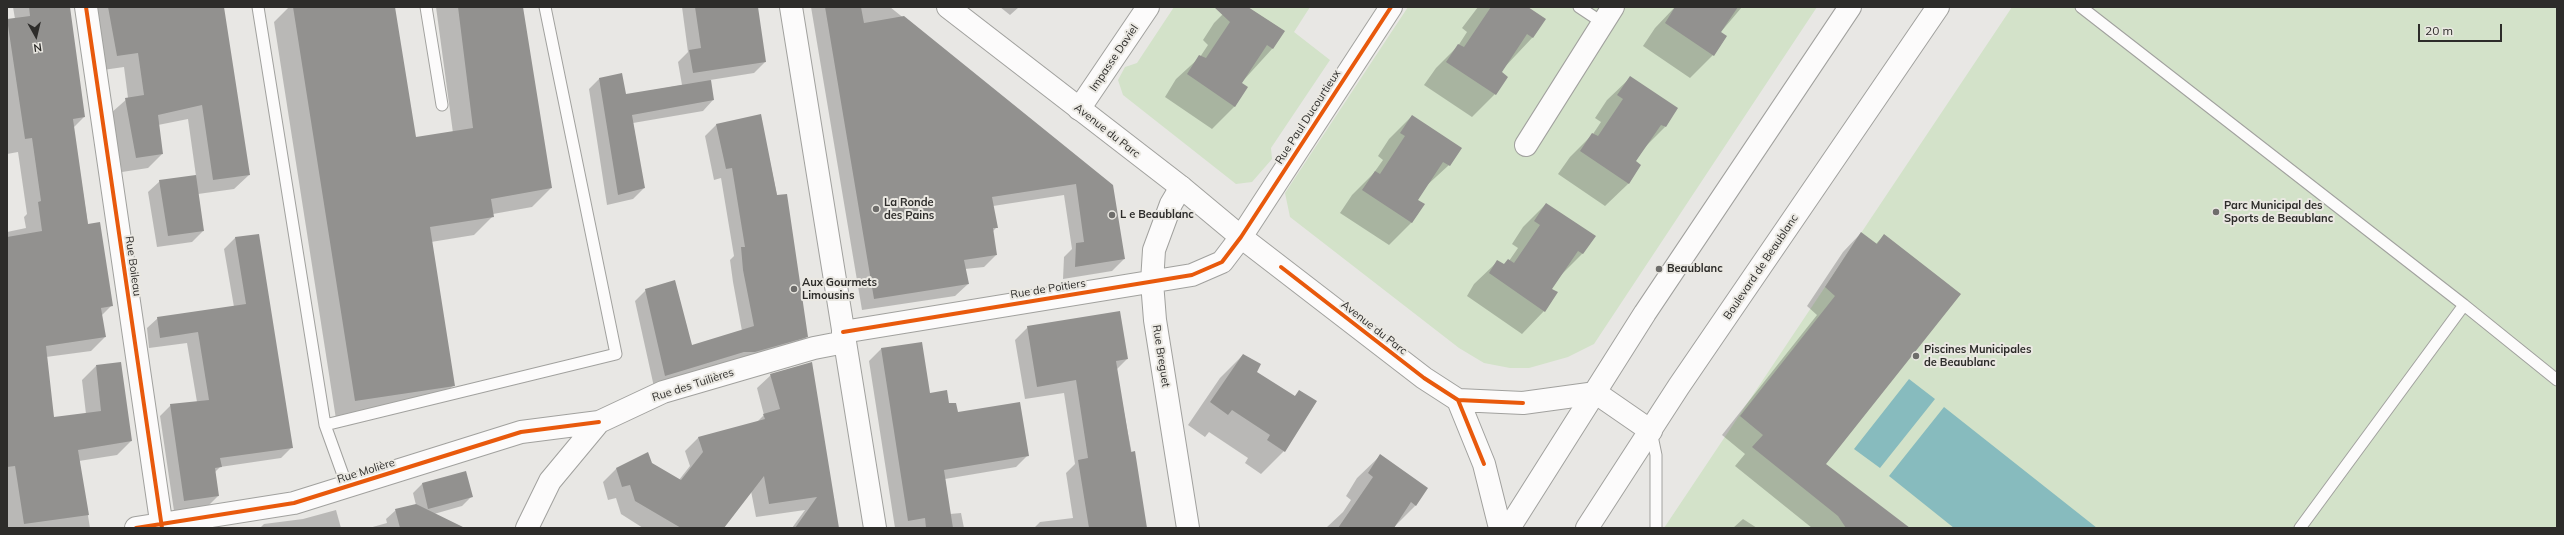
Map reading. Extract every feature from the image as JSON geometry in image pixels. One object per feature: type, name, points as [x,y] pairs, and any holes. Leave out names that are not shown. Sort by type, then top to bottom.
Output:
[{"type":"main road","name":"Rue Boileau","points":[[86,7],[162,526]]},
{"type":"main road","points":[[791,7],[875,528]]},
{"type":"main road","name":"Avenue du Parc","points":[[948,7],[1180,187],[1241,237],[1424,378],[1458,400]]},
{"type":"main road","name":"Impasse Daviel","points":[[1079,109],[1148,7]]},
{"type":"main road","name":"Rue Paul Ducourtieux","points":[[1241,237],[1391,7]]},
{"type":"main road","points":[[1509,528],[1645,313],[1850,7]]},
{"type":"main road","name":"Boulevard de Beaublanc","points":[[1587,528],[1938,7]]},
{"type":"main road","points":[[1526,145],[1608,15]]},
{"type":"main road","name":"Rue Breguet","points":[[1180,187],[1171,204],[1154,250],[1152,282],[1155,320],[1188,528]]},
{"type":"main road","name":"Rue de Poitiers","points":[[844,337],[1192,275],[1222,262],[1241,237]]},
{"type":"main road","name":"Rue des Tuilières","points":[[527,528],[550,481],[599,422],[663,392],[814,348],[844,337]]},
{"type":"main road","points":[[1500,528],[1484,464],[1458,400],[1523,403],[1596,392],[1651,431]]},
{"type":"main road","name":"Rue Molière","points":[[136,528],[162,526],[294,503],[521,432],[599,422]]},
{"type":"lane","points":[[258,7],[325,425],[347,486]]},
{"type":"lane","points":[[426,7],[442,106]]},
{"type":"lane","points":[[325,425],[616,354],[545,7]]},
{"type":"lane","points":[[1579,7],[1608,15]]},
{"type":"lane","points":[[2081,7],[2464,305],[2557,380]]},
{"type":"lane","points":[[2300,528],[2464,305]]},
{"type":"lane","points":[[1651,431],[1656,455],[1656,528]]},
{"type":"green space","points":[[1174,7],[1310,7],[1294,32],[1330,60],[1271,148],[1272,159],[1252,182],[1236,184],[1123,95],[1118,80],[1125,67],[1137,63]]},
{"type":"green space","points":[[1408,7],[1817,7],[1594,344],[1568,357],[1529,368],[1510,368],[1484,363],[1459,348],[1290,217],[1285,193]]},
{"type":"green space","name":"Parc Municipal des Sports de Beaublanc","points":[[2012,7],[2557,7],[2557,528],[1664,528]]},
{"type":"water","points":[[1909,379],[1935,399],[1880,468],[1854,449]]},
{"type":"water","points":[[1944,407],[2097,528],[1954,528],[1889,476]]},
{"type":"building","points":[[29,7],[70,7],[85,117],[73,119],[88,224],[100,222],[113,306],[101,308],[106,337],[46,346],[54,417],[101,411],[96,365],[121,362],[132,441],[78,450],[89,515],[24,524],[15,466],[7,467],[7,237],[42,231],[38,202],[41,201],[32,138],[25,139],[7,19],[30,16]]},
{"type":"building","points":[[108,7],[224,7],[250,175],[213,180],[202,105],[158,115],[163,154],[136,158],[125,98],[144,95],[138,53],[117,56]]},
{"type":"building","points":[[293,7],[395,7],[416,137],[473,128],[458,7],[523,7],[552,188],[491,199],[494,217],[430,227],[455,386],[355,401]]},
{"type":"building","points":[[695,7],[758,7],[766,62],[693,73],[689,50],[701,48]]},
{"type":"building","points":[[825,7],[861,7],[864,23],[904,16],[1113,185],[1125,259],[1075,267],[1076,243],[1084,242],[1076,184],[992,197],[998,228],[993,228],[997,255],[964,260],[969,284],[874,299]]},
{"type":"building","points":[[1214,7],[1248,7],[1285,31],[1273,49],[1267,45],[1242,83],[1248,87],[1235,107],[1187,74],[1199,55],[1206,58],[1230,22]]},
{"type":"building","points":[[1491,7],[1528,7],[1546,19],[1533,38],[1527,34],[1502,72],[1508,77],[1496,95],[1446,62],[1458,44],[1464,47]]},
{"type":"building","points":[[1675,7],[1738,7],[1721,32],[1727,36],[1714,56],[1665,23]]},
{"type":"building","points":[[622,73],[626,94],[711,80],[714,100],[632,115],[645,188],[618,195],[599,78]]},
{"type":"building","points":[[1630,76],[1678,108],[1666,127],[1661,125],[1636,161],[1641,165],[1629,184],[1580,151],[1592,133],[1598,136],[1623,99],[1617,95]]},
{"type":"building","points":[[761,114],[777,195],[787,194],[808,337],[755,352],[744,352],[665,376],[645,289],[675,280],[692,345],[754,326],[743,270],[741,247],[745,247],[732,168],[726,169],[716,124]]},
{"type":"building","points":[[1412,115],[1462,148],[1450,166],[1443,162],[1418,200],[1425,204],[1412,223],[1362,190],[1375,171],[1380,174],[1405,136],[1400,133]]},
{"type":"building","points":[[196,175],[204,231],[168,236],[159,180]]},
{"type":"building","points":[[1546,203],[1596,236],[1583,254],[1578,251],[1552,289],[1558,292],[1545,312],[1489,273],[1497,260],[1504,264],[1508,259],[1514,263],[1540,225],[1534,221]]},
{"type":"building","points":[[1861,232],[1877,244],[1884,234],[1961,294],[1826,464],[1910,528],[1846,528],[1838,516],[1752,447],[1763,435],[1740,416],[1835,296],[1825,287]]},
{"type":"building","points":[[259,234],[293,448],[220,458],[222,467],[215,468],[219,496],[184,501],[170,404],[209,400],[198,332],[160,338],[157,317],[246,304],[235,237]]},
{"type":"building","points":[[1120,311],[1128,359],[1116,361],[1131,452],[1135,451],[1147,528],[1089,528],[1078,460],[1088,458],[1076,380],[1037,387],[1027,326]]},
{"type":"building","points":[[922,342],[930,393],[947,390],[949,403],[956,403],[958,412],[1020,402],[1029,456],[944,470],[953,528],[926,528],[925,518],[908,521],[881,348]]},
{"type":"building","points":[[1243,354],[1261,364],[1257,372],[1295,396],[1299,390],[1317,401],[1285,452],[1267,440],[1270,435],[1232,410],[1228,415],[1210,402]]},
{"type":"building","points":[[812,362],[839,528],[795,528],[817,497],[769,504],[764,476],[724,528],[681,528],[635,501],[630,485],[622,487],[616,468],[648,452],[652,463],[681,480],[703,452],[698,437],[765,419],[763,414],[780,409],[770,374]]},
{"type":"building","points":[[1380,454],[1428,488],[1416,506],[1411,502],[1394,528],[1338,528],[1373,477],[1368,473]]},
{"type":"building","points":[[466,471],[473,497],[428,509],[422,483]]},
{"type":"building","points":[[416,504],[465,528],[400,528],[395,509]]},
{"type":"cycle path","points":[[86,7],[162,528]]},
{"type":"cycle path","points":[[843,332],[1192,275],[1222,262],[1241,237],[1391,7]]},
{"type":"cycle path","points":[[1281,267],[1424,378],[1458,400],[1523,403]]},
{"type":"cycle path","points":[[1458,400],[1484,464]]},
{"type":"cycle path","points":[[136,528],[294,503],[521,432],[599,422]]},
{"type":"place","name":"La Ronde des Pains","points":[[876,209]]},
{"type":"place","name":"Parc Municipal des Sports de Beaublanc","points":[[2216,212]]},
{"type":"place","name":"L e Beaublanc","points":[[1112,215]]},
{"type":"place","name":"Beaublanc","points":[[1659,269]]},
{"type":"place","name":"Aux Gourmets Limousins","points":[[794,289]]},
{"type":"place","name":"Piscines Municipales de Beaublanc","points":[[1916,356]]}]
